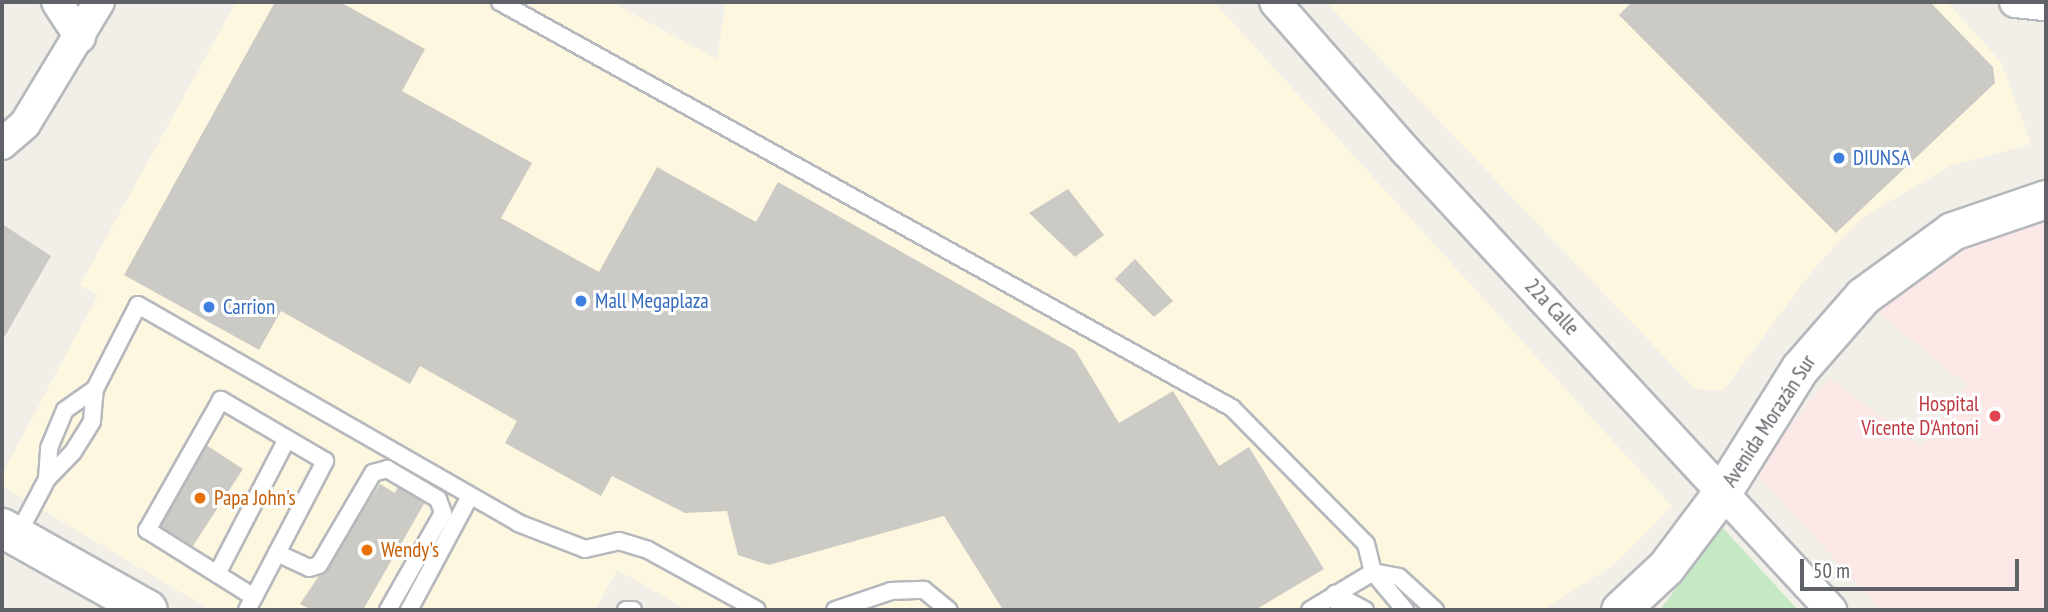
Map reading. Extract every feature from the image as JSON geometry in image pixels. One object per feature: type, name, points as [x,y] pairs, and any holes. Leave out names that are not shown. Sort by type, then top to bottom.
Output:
[{"type":"main road","points":[[9,532],[148,610]]},
{"type":"street","points":[[57,2],[80,37]]},
{"type":"street","points":[[2,144],[25,124],[99,2]]},
{"type":"street","name":"22a Calle","points":[[1275,2],[1406,151],[1831,610]]},
{"type":"street","points":[[2015,2],[2046,5]]},
{"type":"street","name":"Avenida Morazán Sur","points":[[1620,610],[1666,567],[1723,491],[1800,368],[1863,296],[1952,231],[2046,199]]},
{"type":"lane","points":[[500,2],[1231,408],[1366,544],[1373,572],[1405,610]]},
{"type":"lane","points":[[9,532],[47,479],[73,452],[92,421],[94,389],[138,305],[338,417],[518,523],[585,549],[619,541],[648,550],[757,610]]},
{"type":"lane","points":[[47,479],[49,448],[65,410],[94,389]]},
{"type":"lane","points":[[221,400],[287,439],[325,461],[250,604],[217,574],[147,530],[221,400]]},
{"type":"lane","points":[[217,574],[287,439]]},
{"type":"lane","points":[[277,553],[309,569],[319,565],[373,473],[387,469],[438,499],[443,513],[388,610]]},
{"type":"lane","points":[[409,610],[470,496]]},
{"type":"lane","points":[[1310,610],[1338,602],[1373,572]]},
{"type":"lane","points":[[1373,572],[1399,578],[1435,610]]},
{"type":"lane","points":[[835,610],[891,591],[924,590],[949,610]]},
{"type":"lane","points":[[1338,602],[1365,610]]},
{"type":"lane","points":[[626,610],[633,610]]},
{"type":"shaded area","points":[[236,2],[611,2],[717,59],[726,2],[1214,2],[1672,506],[1615,564],[1543,610],[688,610],[617,570],[595,610],[211,610],[2,486],[2,474],[98,295],[80,285]]},
{"type":"shaded area","points":[[1326,2],[1947,2],[2001,62],[2031,144],[1950,166],[1862,218],[1815,267],[1724,390],[1695,389]]},
{"type":"shaded area","name":"Hospital Vicente D'Antoni","points":[[2046,217],[2046,610],[1881,610],[1754,471],[1829,378],[1922,447],[1967,385],[1879,313],[1920,268],[1981,234]]},
{"type":"green space","points":[[1722,527],[1798,610],[1660,610]]},
{"type":"building","name":"Mall Megaplaza","points":[[275,2],[340,2],[425,49],[402,91],[532,163],[501,218],[599,272],[657,167],[756,222],[778,182],[1075,350],[1119,423],[1173,391],[1219,466],[1249,447],[1324,569],[1255,610],[1003,610],[944,516],[769,565],[738,555],[727,511],[685,513],[612,476],[601,496],[505,443],[517,421],[420,366],[410,384],[281,311],[259,350],[124,275]]},
{"type":"building","name":"DIUNSA","points":[[1632,2],[1930,2],[1993,67],[1995,83],[1836,233],[1619,15]]},
{"type":"building","points":[[1068,189],[1104,235],[1075,257],[1029,213]]},
{"type":"building","points":[[2,224],[51,256],[2,341]]},
{"type":"building","points":[[1135,259],[1173,301],[1154,317],[1115,279]]},
{"type":"building","name":"Papa John's","points":[[206,445],[243,469],[191,549],[154,526]]},
{"type":"building","name":"Wendy's","points":[[401,480],[428,497],[363,610],[312,610],[300,604],[380,484],[395,493]]},
{"type":"place","name":"DIUNSA","points":[[1839,158]]},
{"type":"place","name":"Mall Megaplaza","points":[[581,301]]},
{"type":"place","name":"Carrion","points":[[209,307]]},
{"type":"place","name":"Hospital Vicente D'Antoni","points":[[1995,416]]},
{"type":"place","name":"Papa John's","points":[[200,498]]},
{"type":"place","name":"Wendy's","points":[[367,550]]}]
